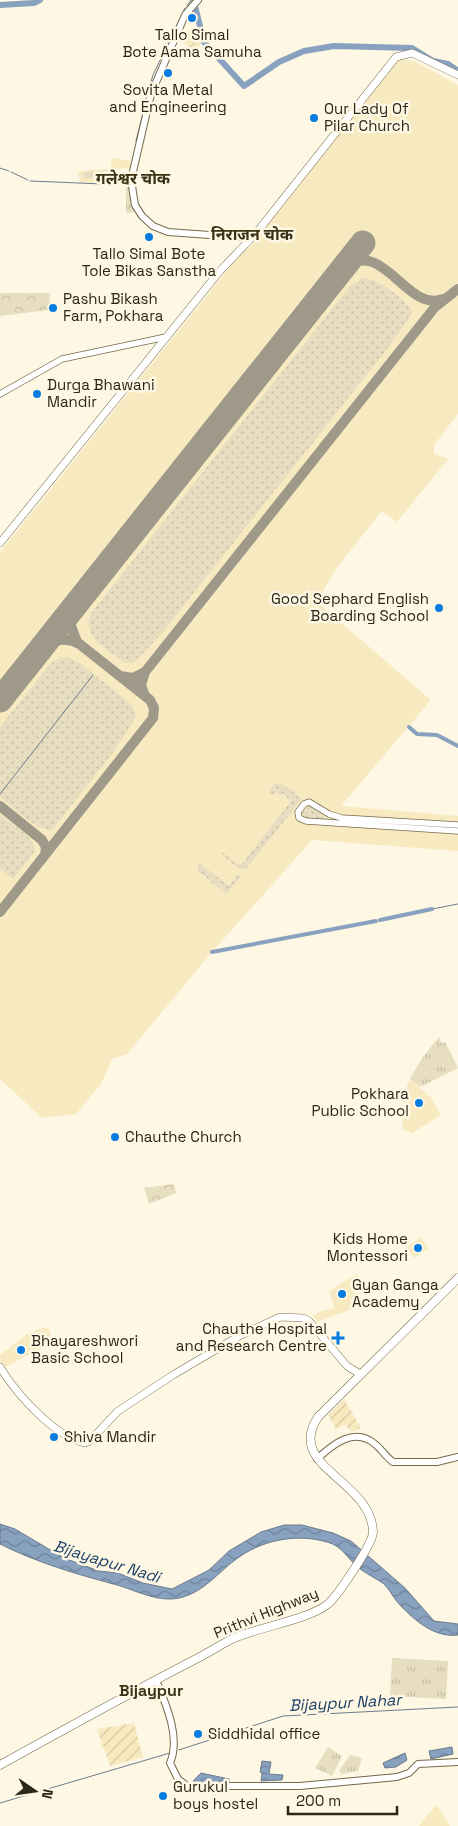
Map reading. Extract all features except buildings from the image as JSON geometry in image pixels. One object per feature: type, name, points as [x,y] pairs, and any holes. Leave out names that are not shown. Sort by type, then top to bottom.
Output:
[{"type":"highway","points":[[317,1459],[310,1442],[314,1422],[458,1278]]},
{"type":"highway","name":"Prithvi Highway","points":[[0,1765],[233,1639],[322,1608],[335,1596],[371,1542],[373,1527],[360,1497],[317,1459]]},
{"type":"main road","points":[[198,0],[185,15],[151,94],[131,180],[135,205],[142,216],[153,226],[168,232],[250,238]]},
{"type":"main road","points":[[0,543],[218,272],[250,238],[396,57],[412,53],[458,75]]},
{"type":"main road","points":[[0,1366],[16,1390],[36,1411],[56,1428],[85,1443],[90,1441],[118,1411],[173,1375],[240,1336],[280,1317],[302,1318],[309,1321],[347,1366],[360,1374]]},
{"type":"main road","points":[[317,1459],[333,1444],[342,1439],[353,1438],[367,1439],[374,1443],[393,1462],[437,1462],[458,1457]]},
{"type":"main road","points":[[156,1680],[174,1736],[176,1748],[170,1763],[178,1779],[186,1786],[300,1786],[396,1777],[409,1773],[418,1764],[458,1762]]},
{"type":"street","points":[[0,394],[62,359],[166,337]]},
{"type":"street","points":[[458,825],[342,818],[329,814],[309,802],[304,804],[298,812],[301,820],[306,821],[458,831]]},
{"type":"shaded area","points":[[197,27],[202,41],[197,52],[181,41],[191,28]]},
{"type":"shaded area","points":[[402,59],[414,61],[458,85],[458,414],[434,445],[434,454],[448,459],[397,522],[382,511],[335,570],[317,602],[431,700],[341,806],[458,816],[458,851],[312,840],[212,952],[127,1054],[112,1059],[101,1084],[76,1114],[42,1118],[0,1079],[0,552],[242,252],[250,247],[396,61]]},
{"type":"shaded area","points":[[111,158],[132,161],[131,168],[118,169],[119,178],[103,183],[80,182],[78,171],[111,169]]},
{"type":"shaded area","name":"Pokhara Public School","points":[[410,1079],[431,1098],[441,1115],[412,1133],[402,1129],[406,1089]]},
{"type":"shaded area","name":"Kids Home Montessori","points":[[421,1237],[428,1249],[414,1258],[407,1247]]},
{"type":"shaded area","name":"Gyan Ganga Academy","points":[[357,1274],[361,1280],[351,1286],[355,1298],[350,1299],[352,1309],[317,1322],[313,1316],[321,1311],[335,1308],[329,1291]]},
{"type":"shaded area","name":"Bhayareshwori Basic School","points":[[44,1327],[49,1329],[53,1342],[3,1368],[0,1363],[0,1355],[27,1334]]},
{"type":"shaded area","points":[[344,1399],[361,1428],[352,1432],[345,1425],[336,1429],[328,1415]]},
{"type":"shaded area","points":[[134,1723],[143,1757],[110,1766],[104,1748],[100,1744],[102,1743],[97,1729]]},
{"type":"shaded area","points":[[437,1805],[450,1826],[419,1826],[429,1813]]},
{"type":"green space","points":[[115,170],[116,178],[84,178],[83,172]]},
{"type":"green space","points":[[126,182],[129,184],[135,212],[126,213]]},
{"type":"green space","points":[[363,278],[383,285],[399,296],[410,308],[412,313],[409,318],[387,349],[162,633],[135,662],[125,663],[104,648],[92,635],[89,628],[89,620],[92,612],[350,286]]},
{"type":"green space","points":[[0,293],[50,293],[49,310],[0,316]]},
{"type":"green space","points":[[62,657],[70,658],[80,663],[132,705],[136,717],[112,754],[52,830],[46,830],[32,823],[0,797],[0,727],[51,663]]},
{"type":"green space","points":[[280,783],[297,794],[301,800],[246,869],[240,869],[222,855],[222,852],[235,863],[241,865],[291,801],[282,794],[281,796],[276,792],[273,796],[269,792],[274,784]]},
{"type":"green space","points":[[310,806],[329,820],[304,819],[302,812]]},
{"type":"green space","points":[[0,815],[27,835],[34,846],[35,851],[13,879],[0,868]]},
{"type":"green space","points":[[198,862],[229,886],[238,874],[241,876],[227,893],[198,871]]},
{"type":"green space","points":[[439,1037],[441,1043],[445,1042],[458,1068],[420,1087],[410,1079],[420,1061]]},
{"type":"green space","points":[[174,1184],[176,1193],[149,1204],[144,1188]]},
{"type":"green space","points":[[392,1658],[448,1661],[446,1699],[390,1696]]},
{"type":"green space","points":[[328,1747],[342,1756],[332,1776],[315,1768]]},
{"type":"green space","points":[[350,1755],[362,1758],[358,1771],[342,1774],[339,1771]]},
{"type":"water","points":[[0,1524],[15,1529],[64,1558],[99,1571],[118,1573],[143,1583],[172,1589],[209,1570],[229,1551],[261,1532],[284,1525],[302,1525],[333,1533],[351,1541],[405,1588],[434,1621],[458,1624],[458,1635],[441,1634],[426,1627],[400,1605],[384,1584],[359,1568],[337,1546],[315,1539],[291,1538],[256,1547],[235,1560],[198,1591],[183,1597],[166,1599],[149,1596],[72,1572],[14,1551],[0,1544]]},
{"type":"water","points":[[452,1747],[453,1754],[431,1759],[429,1751]]},
{"type":"water","points":[[405,1753],[407,1760],[396,1767],[385,1768],[383,1763]]},
{"type":"water","points":[[262,1761],[271,1762],[269,1774],[283,1775],[282,1780],[261,1781],[262,1773],[267,1774],[260,1772]]},
{"type":"water","points":[[201,1773],[229,1779],[229,1786],[199,1785],[193,1781]]},
{"type":"waterway","points":[[0,5],[34,3],[40,0]]},
{"type":"waterway","points":[[187,6],[191,0]]},
{"type":"waterway","points":[[194,2],[204,42],[244,86],[279,62],[304,51],[334,46],[412,48],[433,61],[448,64],[458,71]]},
{"type":"waterway","points":[[145,102],[153,75],[185,8]]},
{"type":"waterway","points":[[136,141],[145,105]]},
{"type":"waterway","points":[[134,154],[135,148]]},
{"type":"waterway","points":[[0,168],[9,171]]},
{"type":"waterway","points":[[11,172],[28,180]]},
{"type":"waterway","points":[[30,181],[103,184],[120,178],[126,178],[129,175]]},
{"type":"waterway","points":[[0,794],[93,675]]},
{"type":"waterway","points":[[409,727],[417,734],[437,735],[458,746]]},
{"type":"waterway","points":[[432,909],[458,904]]},
{"type":"waterway","points":[[380,920],[432,909]]},
{"type":"waterway","points":[[212,952],[376,921]]},
{"type":"waterway","name":"Bijaypur Nahar","points":[[179,1750],[283,1716],[458,1707]]},
{"type":"waterway","name":"Bijaypur Nahar","points":[[0,1803],[170,1753]]},
{"type":"taxiway","points":[[342,269],[357,261],[370,261],[382,267],[417,295],[430,300],[443,299]]},
{"type":"taxiway","points":[[145,672],[435,307],[458,289]]},
{"type":"taxiway","points":[[0,912],[153,718],[154,708],[150,700],[77,642],[70,623],[76,604]]},
{"type":"taxiway","points":[[40,650],[59,640],[69,640],[79,644]]},
{"type":"taxiway","points":[[120,676],[133,678],[145,672],[141,685],[145,696]]},
{"type":"taxiway","points":[[0,806],[42,840],[46,847],[45,855]]},
{"type":"runway","points":[[0,700],[363,243]]},
{"type":"place","name":"Tallo Simal Bote Aama Samuha","points":[[192,18]]},
{"type":"place","name":"Sovita Metal and Engineering","points":[[168,73]]},
{"type":"place","name":"Our Lady Of Pilar Church","points":[[314,118]]},
{"type":"place","name":"Tallo Simal Bote Tole Bikas Sanstha","points":[[149,237]]},
{"type":"place","name":"Pashu Bikash Farm, Pokhara","points":[[53,308]]},
{"type":"place","name":"Durga Bhawani Mandir","points":[[37,394]]},
{"type":"place","name":"Good Sephard English Boarding School","points":[[439,608]]},
{"type":"place","name":"Pokhara Public School","points":[[419,1103]]},
{"type":"place","name":"Chauthe Church","points":[[115,1137]]},
{"type":"place","name":"Kids Home Montessori","points":[[418,1248]]},
{"type":"place","name":"Gyan Ganga Academy","points":[[342,1294]]},
{"type":"place","name":"Chauthe Hospital and Research Centre","points":[[338,1338]]},
{"type":"place","name":"Bhayareshwori Basic School","points":[[21,1350]]},
{"type":"place","name":"Shiva Mandir","points":[[54,1437]]},
{"type":"place","name":"Siddhidal office","points":[[198,1734]]},
{"type":"place","name":"Gurukul boys hostel","points":[[163,1796]]},
{"type":"district","name":"गलेश्वर चोक","points":[[133,178]]},
{"type":"district","name":"निराजन चोक","points":[[252,234]]},
{"type":"district","name":"Bijaypur","points":[[151,1690]]},
{"type":"water label","name":"Bijayapur Nadi","points":[[107,1561]]}]
